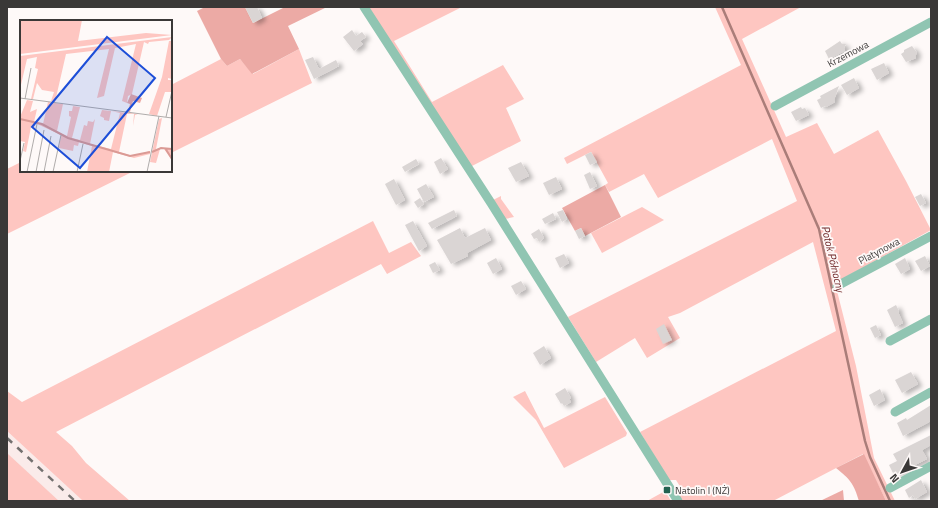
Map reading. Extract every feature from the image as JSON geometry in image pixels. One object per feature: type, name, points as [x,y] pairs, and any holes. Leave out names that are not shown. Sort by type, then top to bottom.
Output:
[{"type":"street","points":[[364,7],[495,210],[678,501]]},
{"type":"street","name":"Krzemowa","points":[[775,106],[931,22]]},
{"type":"street","name":"Platynowa","points":[[837,286],[931,236]]},
{"type":"street","points":[[890,341],[931,319]]},
{"type":"street","points":[[895,412],[931,392]]},
{"type":"street","points":[[890,488],[931,466]]},
{"type":"shaded area","points":[[205,7],[245,7],[253,23],[285,7],[327,7],[288,26],[299,49],[252,74],[240,59],[227,66],[221,59],[197,11]]},
{"type":"shaded area","points":[[368,7],[462,7],[394,41],[432,102],[503,65],[524,99],[506,108],[521,141],[470,167]]},
{"type":"shaded area","points":[[715,7],[801,7],[742,39],[786,137],[817,123],[834,154],[878,130],[931,230],[835,283],[856,366],[874,458],[895,501],[886,501],[863,454],[773,501],[683,501],[678,493],[681,488],[676,480],[669,480],[640,432],[836,331],[813,242],[680,313],[668,317],[680,338],[647,358],[635,338],[596,362],[568,317],[797,201],[772,139],[658,198],[644,174],[609,192],[605,185],[608,183],[591,152],[567,164],[564,158],[741,65]]},
{"type":"shaded area","points":[[299,49],[312,83],[172,153],[172,84],[221,59],[227,66],[240,59],[253,74]]},
{"type":"shaded area","points":[[20,162],[20,172],[132,172],[7,234],[7,169]]},
{"type":"shaded area","points":[[605,185],[621,217],[585,236],[581,228],[575,231],[562,208]]},
{"type":"shaded area","points":[[501,196],[501,199],[514,217],[505,219],[493,200]]},
{"type":"shaded area","points":[[642,207],[664,220],[602,253],[591,233]]},
{"type":"shaded area","points":[[373,221],[389,253],[411,242],[421,256],[387,274],[381,264],[56,432],[72,446],[86,463],[130,501],[83,501],[7,431],[7,391],[22,402]]},
{"type":"shaded area","points":[[525,391],[544,428],[605,397],[627,433],[626,436],[564,468],[536,420],[513,397]]},
{"type":"shaded area","points":[[7,431],[83,501],[59,501],[36,480],[7,453]]},
{"type":"shaded area","points":[[7,453],[59,501],[7,501]]},
{"type":"shaded area","points":[[864,454],[886,501],[859,501],[851,482],[836,468]]},
{"type":"shaded area","points":[[843,490],[844,501],[820,501]]},
{"type":"shaded area","points":[[665,491],[671,501],[647,501]]},
{"type":"building","points":[[245,7],[257,7],[262,18],[253,23]]},
{"type":"building","points":[[352,30],[356,36],[362,32],[366,37],[360,41],[363,44],[354,51],[343,37]]},
{"type":"building","points":[[840,41],[842,44],[846,44],[844,48],[845,51],[829,59],[825,51]]},
{"type":"building","points":[[912,46],[917,53],[915,56],[916,58],[906,62],[901,54],[904,50]]},
{"type":"building","points":[[313,57],[319,69],[336,60],[339,66],[314,79],[305,60]]},
{"type":"building","points":[[884,63],[889,73],[877,80],[871,69]]},
{"type":"building","points":[[854,78],[859,88],[847,95],[841,85]]},
{"type":"building","points":[[839,86],[834,100],[835,102],[821,108],[817,100],[821,98],[820,96]]},
{"type":"building","points":[[801,107],[802,109],[805,108],[809,115],[796,121],[791,112]]},
{"type":"building","points":[[591,152],[597,162],[590,165],[585,155]]},
{"type":"building","points":[[441,158],[448,169],[440,174],[434,162]]},
{"type":"building","points":[[416,159],[419,164],[405,172],[402,167]]},
{"type":"building","points":[[521,162],[529,176],[516,182],[508,168]]},
{"type":"building","points":[[590,172],[597,186],[590,189],[584,175]]},
{"type":"building","points":[[556,177],[562,189],[549,195],[543,183]]},
{"type":"building","points":[[394,179],[405,200],[396,205],[385,184]]},
{"type":"building","points":[[426,184],[434,197],[424,202],[417,189]]},
{"type":"building","points":[[921,194],[926,203],[920,206],[915,197]]},
{"type":"building","points":[[420,198],[424,204],[418,208],[414,202]]},
{"type":"building","points":[[454,210],[457,216],[432,229],[428,223]]},
{"type":"building","points":[[563,210],[567,219],[562,222],[557,212]]},
{"type":"building","points":[[553,213],[556,219],[545,224],[542,219]]},
{"type":"building","points":[[413,221],[427,246],[419,251],[405,225]]},
{"type":"building","points":[[460,228],[465,238],[485,228],[491,240],[467,253],[468,256],[451,264],[437,240]]},
{"type":"building","points":[[581,228],[585,236],[579,239],[575,231]]},
{"type":"building","points":[[539,229],[544,238],[539,242],[537,238],[534,239],[531,234]]},
{"type":"building","points":[[564,254],[569,263],[560,268],[555,258]]},
{"type":"building","points":[[925,256],[930,266],[921,271],[915,261]]},
{"type":"building","points":[[496,258],[502,269],[493,274],[487,263]]},
{"type":"building","points":[[905,258],[910,269],[901,274],[895,264]]},
{"type":"building","points":[[435,262],[440,270],[433,273],[429,265]]},
{"type":"building","points":[[521,281],[526,289],[516,295],[511,286]]},
{"type":"building","points":[[896,305],[903,323],[895,327],[887,310]]},
{"type":"building","points":[[664,324],[672,340],[663,344],[656,329]]},
{"type":"building","points":[[876,325],[881,335],[875,338],[870,328]]},
{"type":"building","points":[[544,346],[551,358],[540,365],[533,353]]},
{"type":"building","points":[[911,372],[918,384],[902,393],[895,380]]},
{"type":"building","points":[[565,388],[571,398],[569,399],[571,402],[564,406],[555,394]]},
{"type":"building","points":[[880,389],[885,400],[874,406],[869,395]]},
{"type":"building","points":[[931,405],[931,421],[903,436],[897,423],[906,418],[907,420]]},
{"type":"building","points":[[931,435],[931,445],[922,450],[927,459],[897,474],[896,471],[893,473],[889,465],[897,461],[893,454]]},
{"type":"building","points":[[921,480],[927,492],[915,499],[913,495],[909,498],[905,490]]},
{"type":"waterway","name":"Potok Północny","points":[[722,7],[819,229],[865,441],[870,457],[890,501]]},
{"type":"railway","points":[[7,438],[75,501]]},
{"type":"place","name":"Natolin I (NŻ)","points":[[667,490]]}]
